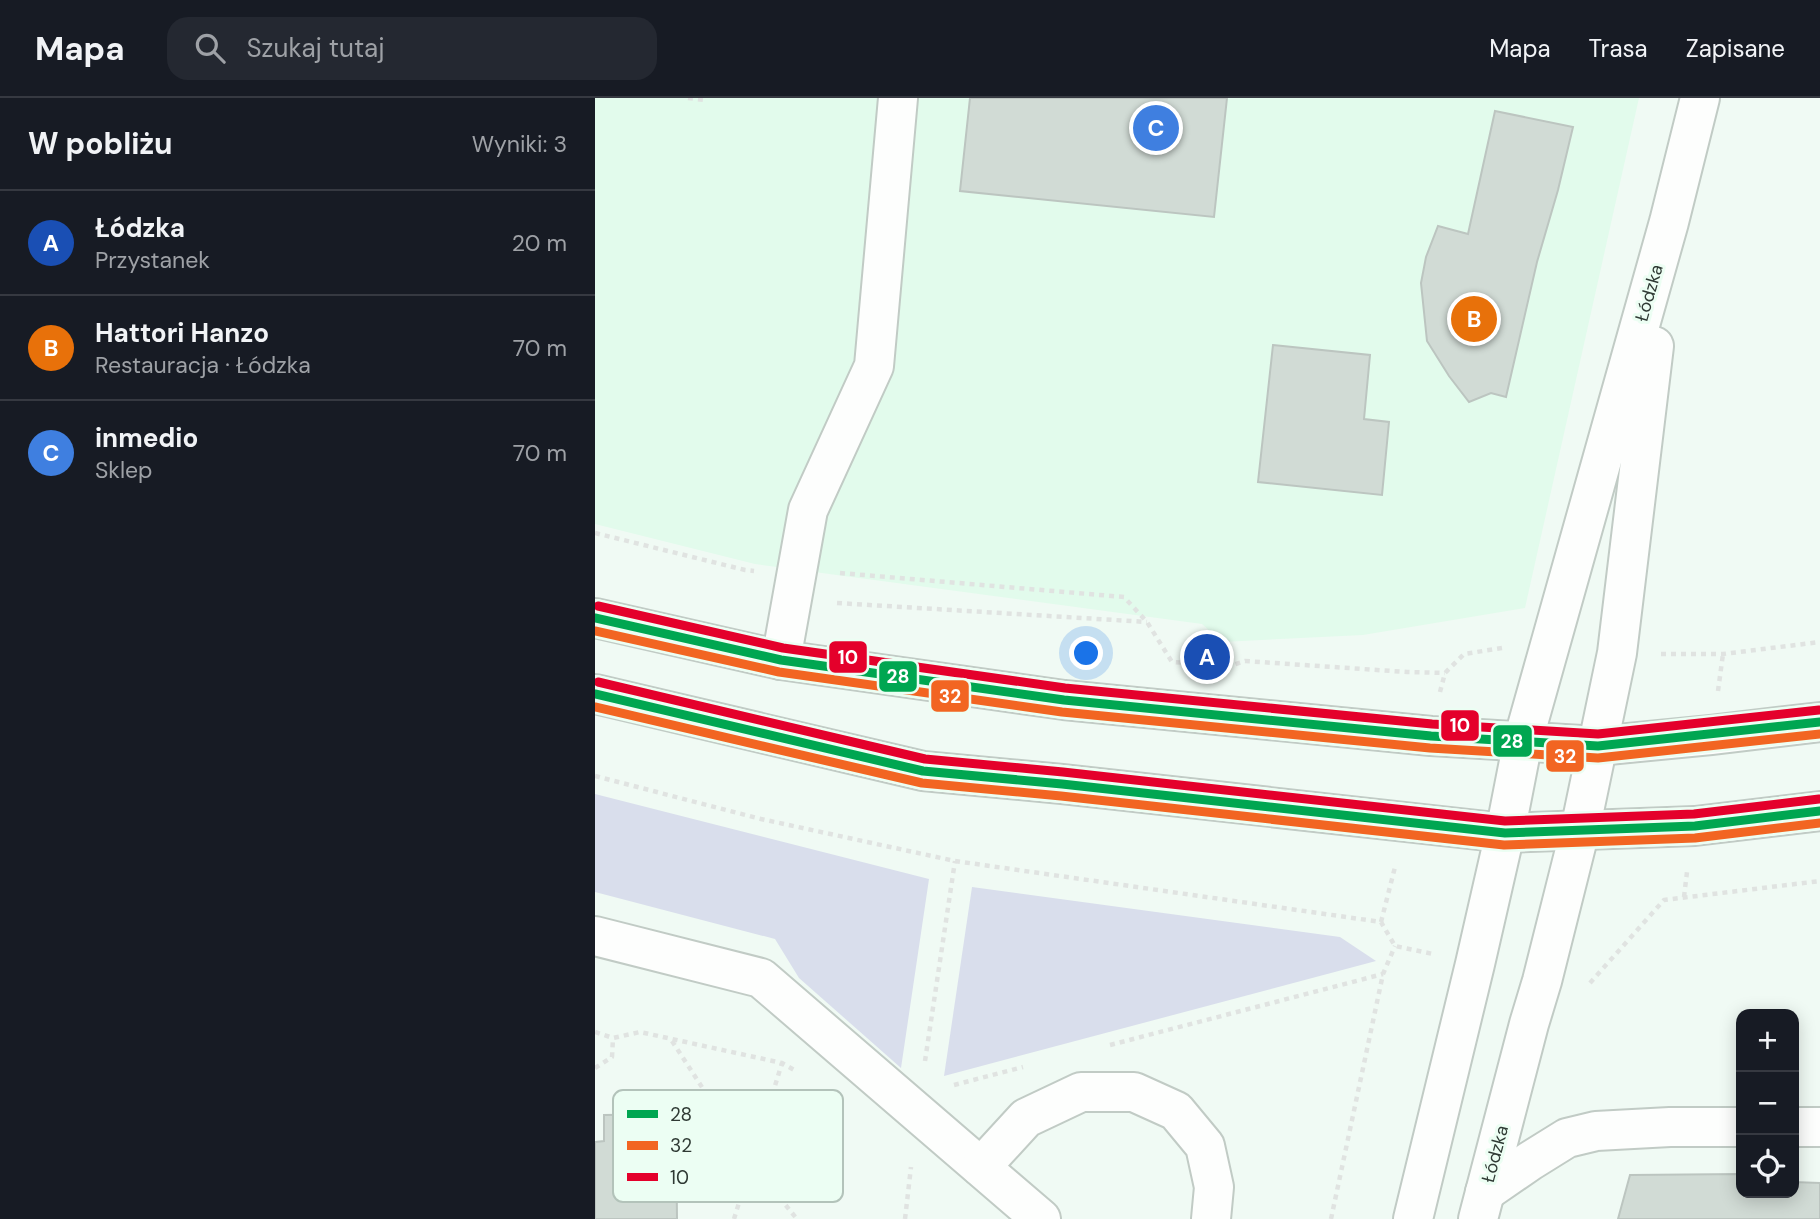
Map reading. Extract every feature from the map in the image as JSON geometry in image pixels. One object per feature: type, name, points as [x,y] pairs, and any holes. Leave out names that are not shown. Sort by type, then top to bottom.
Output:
[{"type":"street","points":[[781,660],[809,510],[874,366],[898,98]]},
{"type":"street","name":"Łódzka","points":[[1413,1219],[1505,833],[1523,741],[1669,222],[1700,98]]},
{"type":"street","name":"Łódzka","points":[[1482,1206],[1580,830],[1617,653],[1669,222]]},
{"type":"street","points":[[596,616],[781,660],[1064,700],[1431,736],[1598,746],[1820,722]]},
{"type":"street","points":[[595,694],[923,771],[1505,833],[1696,825],[1820,811]]},
{"type":"street","points":[[595,936],[761,978],[1041,1219]]},
{"type":"street","points":[[981,1167],[1026,1118],[1081,1092],[1134,1092],[1176,1111],[1205,1146],[1214,1187],[1211,1219]]},
{"type":"street","points":[[1482,1206],[1530,1161],[1567,1138],[1596,1131],[1736,1127]]},
{"type":"street","points":[[1799,1127],[1820,1128]]},
{"type":"path","points":[[688,98],[705,100]]},
{"type":"path","points":[[595,533],[745,570],[795,585],[835,603],[1147,622]]},
{"type":"path","points":[[745,570],[754,584],[795,585],[823,572],[1124,597],[1147,622],[1172,662],[1219,666],[1245,662],[1445,673],[1464,654],[1514,646]]},
{"type":"path","points":[[1653,654],[1723,654],[1820,642]]},
{"type":"path","points":[[1717,697],[1723,654]]},
{"type":"path","points":[[595,776],[761,819],[955,861],[1381,922]]},
{"type":"path","points":[[918,1112],[955,861]]},
{"type":"path","points":[[1684,897],[1687,872]]},
{"type":"path","points":[[1391,879],[1381,922],[1395,946],[1444,957]]},
{"type":"path","points":[[1583,990],[1664,900],[1820,881]]},
{"type":"path","points":[[1331,1219],[1383,974],[1395,946]]},
{"type":"path","points":[[1106,1046],[1383,974]]},
{"type":"path","points":[[595,1032],[613,1038],[639,1032],[782,1063],[805,1076]]},
{"type":"path","points":[[595,1068],[612,1058],[613,1038]]},
{"type":"path","points":[[671,1041],[703,1090]]},
{"type":"path","points":[[774,1090],[782,1063]]},
{"type":"path","points":[[918,1112],[947,1087],[1026,1066]]},
{"type":"path","points":[[734,1219],[740,1202]]},
{"type":"path","points":[[783,1202],[797,1219]]},
{"type":"shaded area","points":[[595,98],[1639,98],[1525,608],[1363,635],[1222,642],[1202,624],[755,564],[595,524]]},
{"type":"shaded area","points":[[595,794],[929,879],[901,1068],[799,978],[775,939],[595,892]]},
{"type":"shaded area","points":[[972,887],[1340,937],[1376,961],[944,1076]]},
{"type":"building","points":[[970,98],[1227,98],[1214,217],[960,191]]},
{"type":"building","points":[[1495,111],[1573,127],[1537,262],[1506,397],[1491,393],[1469,402],[1427,341],[1421,283],[1426,257],[1438,226],[1468,234]]},
{"type":"building","points":[[1273,345],[1370,355],[1364,419],[1389,422],[1382,495],[1258,482]]},
{"type":"building","points":[[604,1115],[613,1115],[613,1202],[677,1202],[677,1219],[595,1219],[595,1142],[604,1141]]},
{"type":"building","points":[[1736,1174],[1736,1198],[1799,1198],[1799,1182],[1820,1183],[1820,1219],[1618,1219],[1630,1175]]},
{"type":"transit line","name":"10","points":[[598,606],[783,648],[1065,688],[1432,724],[1598,734],[1819,710]]},
{"type":"transit line","name":"28","points":[[595,618],[781,660],[1064,700],[1431,736],[1598,746],[1820,722]]},
{"type":"transit line","name":"32","points":[[595,631],[779,672],[1062,712],[1430,748],[1598,758],[1820,734]]},
{"type":"transit line","name":"10","points":[[598,682],[925,759],[1505,821],[1694,814],[1819,799]]},
{"type":"transit line","name":"28","points":[[595,694],[923,771],[1505,833],[1695,826],[1820,811]]},
{"type":"transit line","name":"32","points":[[595,707],[922,783],[1504,845],[1695,838],[1820,823]]},
{"type":"place","name":"inmedio","points":[[1156,128]]},
{"type":"place","name":"Hattori Hanzo","points":[[1474,319]]},
{"type":"place","name":"Łódzka","points":[[1207,657]]}]
